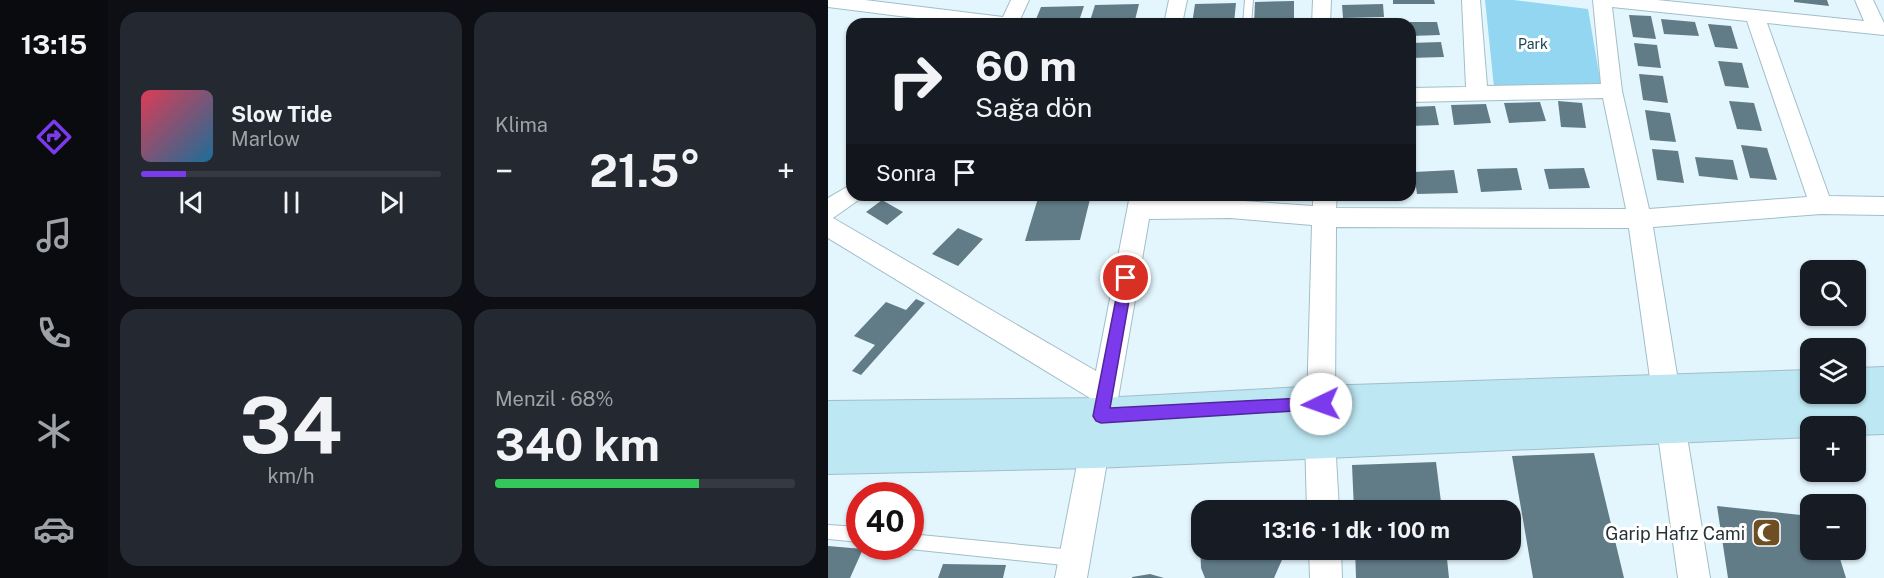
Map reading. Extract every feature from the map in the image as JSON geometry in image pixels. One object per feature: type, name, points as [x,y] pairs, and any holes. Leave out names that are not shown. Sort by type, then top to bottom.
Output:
[{"type":"street","points":[[1012,18],[1020,0]]},
{"type":"street","points":[[1174,18],[1178,0]]},
{"type":"street","points":[[1321,18],[1322,0]]},
{"type":"street","points":[[1471,0],[1477,94]]},
{"type":"street","points":[[1694,578],[1640,219],[1612,91],[1602,0],[1880,29]]},
{"type":"street","points":[[1864,0],[1880,29]]},
{"type":"street","points":[[828,22],[836,3],[960,18]]},
{"type":"street","points":[[1755,16],[1821,205]]},
{"type":"street","points":[[1416,95],[1612,91]]},
{"type":"street","points":[[828,210],[846,197]]},
{"type":"street","points":[[1073,568],[1140,202],[1230,209],[1326,206],[1640,219],[1821,205],[1884,206]]},
{"type":"street","points":[[1323,500],[1321,422],[1326,206]]},
{"type":"street","points":[[828,226],[1100,419]]},
{"type":"street","points":[[1866,385],[1884,384]]},
{"type":"street","points":[[1668,409],[1800,389]]},
{"type":"street","points":[[828,419],[1321,422],[1668,409],[1884,416]]},
{"type":"street","points":[[828,455],[1100,419]]},
{"type":"street","points":[[1325,560],[1326,578]]},
{"type":"lane","points":[[1248,18],[1249,0]]},
{"type":"lane","points":[[828,532],[846,534]]},
{"type":"lane","points":[[924,543],[1073,568]]},
{"type":"green space","name":"Park","points":[[1485,0],[1513,0],[1588,9],[1601,85],[1494,87]]},
{"type":"building","points":[[1393,0],[1434,0],[1435,4],[1393,4]]},
{"type":"building","points":[[1794,0],[1827,0],[1829,6],[1794,2]]},
{"type":"building","points":[[1294,1],[1294,18],[1254,18],[1255,2]]},
{"type":"building","points":[[1236,3],[1234,18],[1193,18],[1195,4]]},
{"type":"building","points":[[1139,4],[1136,18],[1091,18],[1095,5]]},
{"type":"building","points":[[1383,4],[1384,17],[1343,18],[1342,5]]},
{"type":"building","points":[[1084,6],[1080,18],[1036,18],[1041,7]]},
{"type":"building","points":[[1629,15],[1651,16],[1656,39],[1633,37]]},
{"type":"building","points":[[1661,19],[1695,22],[1699,36],[1664,34]]},
{"type":"building","points":[[1416,22],[1437,22],[1440,35],[1416,36]]},
{"type":"building","points":[[1708,24],[1731,26],[1738,49],[1715,47]]},
{"type":"building","points":[[1441,42],[1444,57],[1416,58],[1416,43]]},
{"type":"building","points":[[1634,43],[1657,45],[1661,68],[1638,66]]},
{"type":"building","points":[[1718,61],[1742,63],[1749,88],[1725,86]]},
{"type":"building","points":[[1639,74],[1663,76],[1668,103],[1643,100]]},
{"type":"building","points":[[1558,101],[1582,103],[1586,128],[1561,127]]},
{"type":"building","points":[[1729,101],[1754,103],[1762,131],[1737,129]]},
{"type":"building","points":[[1540,102],[1546,121],[1509,123],[1504,103]]},
{"type":"building","points":[[1486,104],[1491,123],[1454,125],[1451,105]]},
{"type":"building","points":[[1435,106],[1439,125],[1416,126],[1416,107]]},
{"type":"building","points":[[1645,110],[1670,113],[1676,142],[1650,140]]},
{"type":"building","points":[[1741,145],[1767,148],[1777,180],[1750,178]]},
{"type":"building","points":[[1652,149],[1678,151],[1684,183],[1657,180]]},
{"type":"building","points":[[1695,157],[1733,160],[1738,180],[1699,176]]},
{"type":"building","points":[[1517,168],[1522,190],[1481,192],[1477,169]]},
{"type":"building","points":[[1584,168],[1590,188],[1549,189],[1544,169]]},
{"type":"building","points":[[1454,170],[1458,193],[1417,194],[1416,172]]},
{"type":"building","points":[[884,201],[903,212],[887,225],[866,212]]},
{"type":"building","points":[[1037,201],[1090,201],[1080,240],[1025,241]]},
{"type":"building","points":[[958,228],[983,239],[958,266],[932,254]]},
{"type":"building","points":[[916,299],[925,303],[861,375],[852,371],[875,345],[854,336],[886,302],[906,310]]},
{"type":"building","points":[[1594,453],[1624,578],[1533,578],[1512,456]]},
{"type":"building","points":[[1436,462],[1441,500],[1354,500],[1352,465]]},
{"type":"building","name":"Garip Hafız Cami","points":[[1717,506],[1800,515],[1800,560],[1840,560],[1846,578],[1728,578]]},
{"type":"building","points":[[828,546],[846,548],[846,560],[858,560],[850,578],[828,578]]},
{"type":"building","points":[[1201,560],[1282,560],[1274,578],[1205,578]]},
{"type":"building","points":[[1355,560],[1447,560],[1449,578],[1356,578]]},
{"type":"building","points":[[943,564],[1006,565],[1003,578],[938,578]]},
{"type":"building","points":[[1150,574],[1164,578],[1132,578],[1132,577]]},
{"type":"place","name":"Garip Hafız Cami","points":[[1766,533]]},
{"type":"route","points":[[1126,278],[1101,416],[1321,404]]}]
